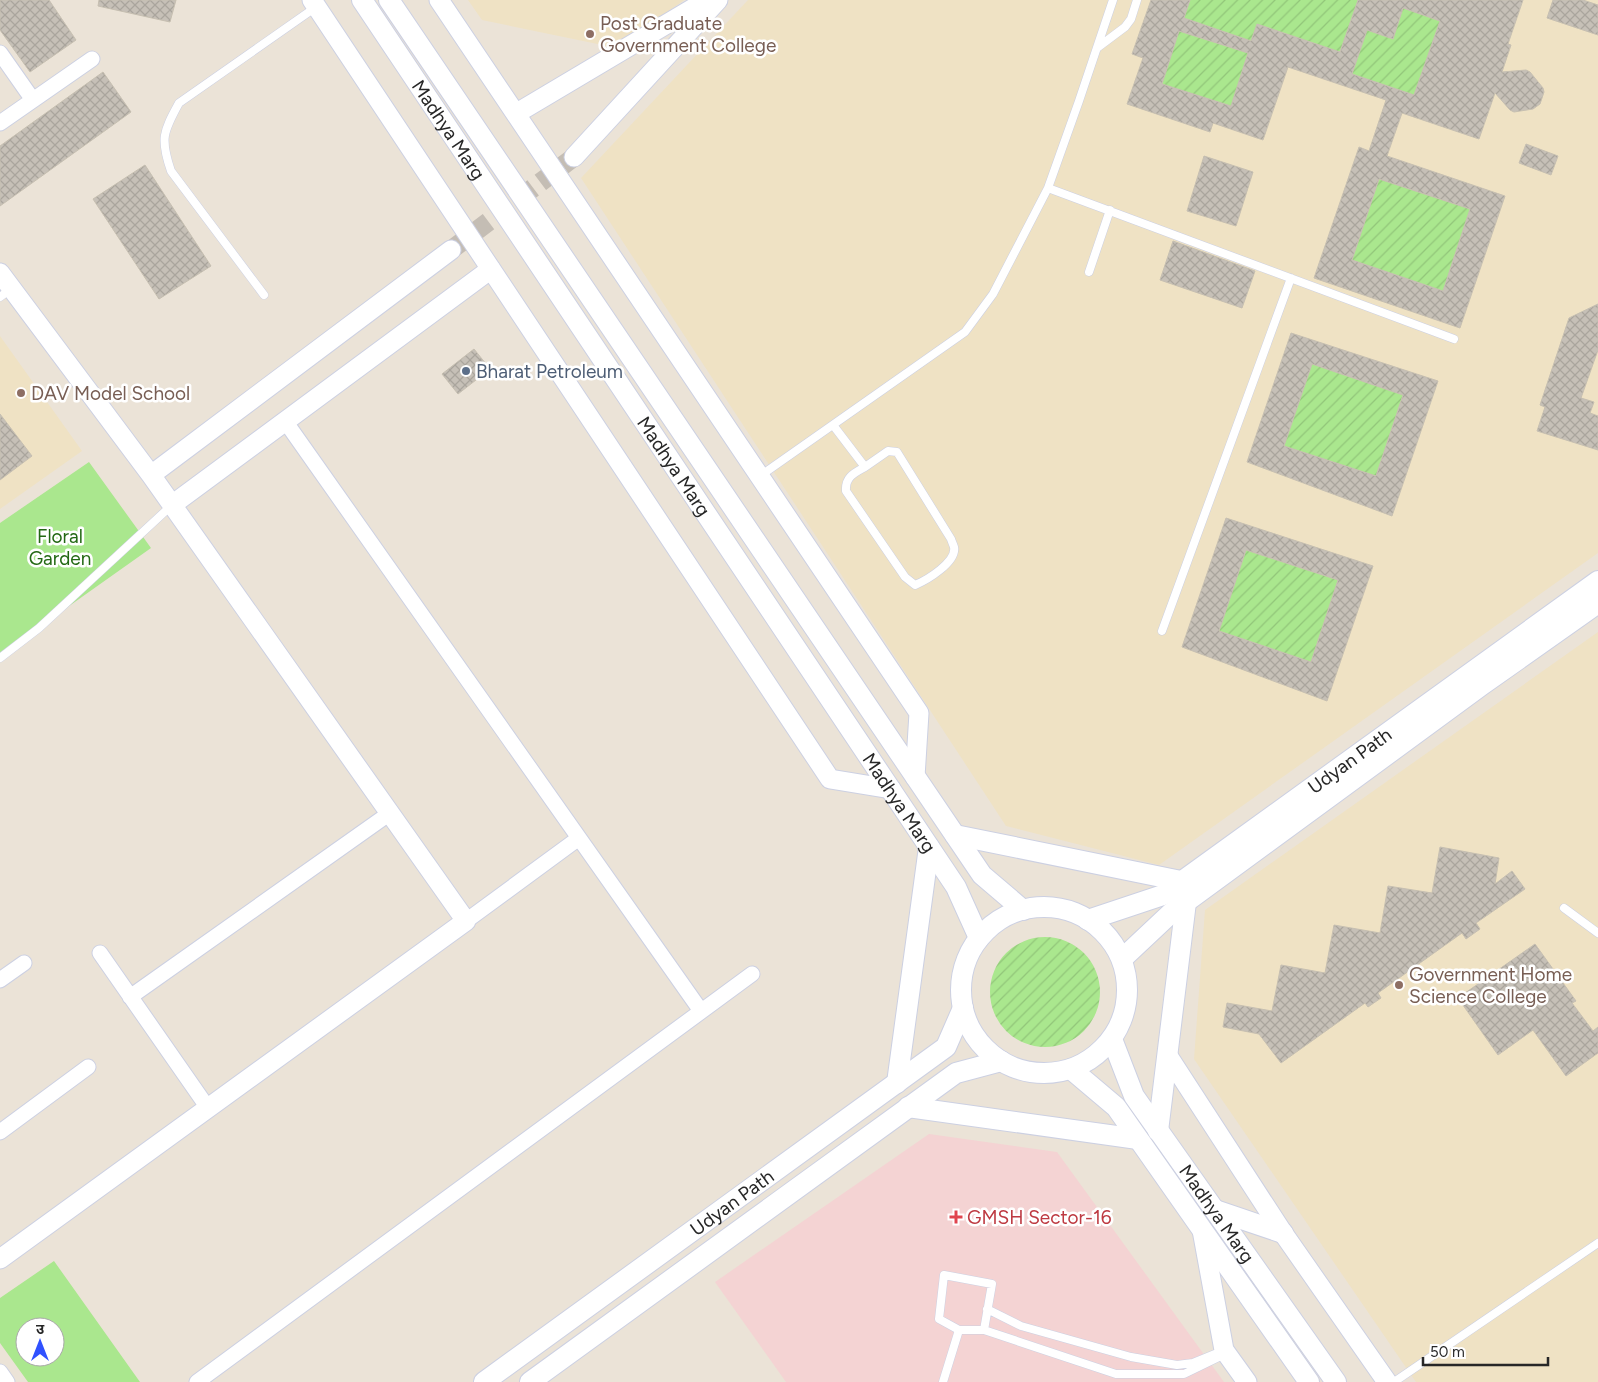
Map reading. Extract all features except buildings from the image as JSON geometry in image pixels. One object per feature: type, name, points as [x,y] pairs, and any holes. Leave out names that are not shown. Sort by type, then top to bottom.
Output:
[{"type":"main road","name":"Madhya Marg","points":[[362,0],[956,887],[979,938]]},
{"type":"main road","name":"Madhya Marg","points":[[389,0],[982,874],[1023,910]]},
{"type":"main road","name":"Udyan Path","points":[[1088,920],[1163,894],[1598,581]]},
{"type":"main road","name":"Udyan Path","points":[[1122,959],[1171,913],[1482,685],[1598,603]]},
{"type":"main road","points":[[955,835],[1181,882]]},
{"type":"main road","points":[[896,1083],[929,847]]},
{"type":"main road","points":[[1158,1131],[1186,902]]},
{"type":"main road","points":[[1053,907],[1068,910],[1100,928],[1118,950],[1122,959],[1128,983],[1126,1008],[1121,1024],[1105,1048],[1071,1069],[1038,1073],[1016,1068],[1001,1061],[991,1054],[968,1024],[963,1008],[961,996],[966,960],[979,938],[1004,917],[1023,910],[1053,907]]},
{"type":"main road","name":"Udyan Path","points":[[484,1382],[946,1047],[963,1008]]},
{"type":"main road","name":"Madhya Marg","points":[[1112,1039],[1134,1096],[1336,1382]]},
{"type":"main road","name":"Udyan Path","points":[[530,1382],[956,1072],[1001,1061]]},
{"type":"main road","name":"Madhya Marg","points":[[1071,1069],[1116,1107],[1309,1382]]},
{"type":"main road","points":[[908,1107],[1138,1139]]},
{"type":"main road","points":[[1215,1210],[1283,1233]]},
{"type":"street","points":[[439,0],[919,713],[915,777]]},
{"type":"street","points":[[516,113],[706,0]]},
{"type":"street","points":[[574,157],[718,0]]},
{"type":"street","points":[[314,3],[830,779],[890,789]]},
{"type":"street","points":[[0,53],[32,100]]},
{"type":"street","points":[[0,123],[92,59]]},
{"type":"street","points":[[151,475],[451,250]]},
{"type":"street","points":[[172,505],[491,269]]},
{"type":"street","points":[[0,273],[6,293],[151,475],[466,921]]},
{"type":"street","points":[[285,421],[701,1011]]},
{"type":"street","points":[[130,997],[390,813]]},
{"type":"street","points":[[0,1259],[579,838]]},
{"type":"street","points":[[100,953],[208,1108]]},
{"type":"street","points":[[0,980],[24,963]]},
{"type":"street","points":[[197,1382],[752,974]]},
{"type":"street","points":[[1168,1056],[1283,1233],[1387,1382]]},
{"type":"street","points":[[0,1132],[88,1067]]},
{"type":"street","points":[[1202,1230],[1224,1350],[1247,1382]]},
{"type":"street","points":[[0,1372],[7,1382]]},
{"type":"lane","points":[[760,476],[965,332],[993,294],[1048,188],[1113,0]]},
{"type":"lane","points":[[1097,48],[1124,27],[1130,19],[1137,0]]},
{"type":"lane","points":[[264,295],[171,171],[164,150],[166,127],[179,103],[314,3]]},
{"type":"lane","points":[[1048,188],[1454,338]]},
{"type":"lane","points":[[1089,272],[1110,210]]},
{"type":"lane","points":[[1162,631],[1291,278]]},
{"type":"lane","points":[[833,425],[865,467]]},
{"type":"lane","points":[[888,451],[896,452],[951,539],[954,548],[952,558],[941,569],[915,585],[906,577],[846,491],[846,484],[851,474],[865,467],[888,451]]},
{"type":"lane","points":[[0,658],[40,628],[172,505]]},
{"type":"lane","points":[[1564,908],[1598,933]]},
{"type":"lane","points":[[1394,1382],[1598,1243]]},
{"type":"lane","points":[[984,1330],[992,1284],[944,1275],[939,1319],[960,1330],[984,1330],[1116,1374],[1184,1374],[1219,1357],[1224,1350]]},
{"type":"lane","points":[[987,1309],[1021,1326],[1132,1357],[1177,1365],[1194,1363],[1224,1350]]},
{"type":"lane","points":[[943,1382],[960,1330]]},
{"type":"shaded area","name":"Post Graduate Government College","points":[[468,0],[684,0],[612,47],[482,20]]},
{"type":"shaded area","points":[[748,0],[1598,0],[1598,553],[1159,865],[1006,826],[581,178]]},
{"type":"shaded area","name":"DAV Model School","points":[[0,336],[82,451],[0,509]]},
{"type":"shaded area","name":"Government Home Science College","points":[[1598,632],[1598,1382],[1416,1382],[1194,1059],[1205,910]]},
{"type":"shaded area","name":"GMSH Sector-16","points":[[929,1134],[1057,1152],[1224,1382],[786,1382],[715,1282]]},
{"type":"green space","points":[[1190,0],[1358,0],[1340,52],[1257,24],[1251,41],[1184,18]]},
{"type":"green space","points":[[1403,8],[1440,21],[1414,95],[1352,74],[1367,30],[1393,39]]},
{"type":"green space","points":[[1179,31],[1248,53],[1231,106],[1162,84]]},
{"type":"green space","points":[[1379,179],[1470,209],[1443,291],[1352,260]]},
{"type":"green space","points":[[1312,364],[1403,395],[1376,476],[1284,446]]},
{"type":"green space","name":"Floral Garden","points":[[89,462],[151,548],[0,655],[0,523]]},
{"type":"green space","points":[[1246,550],[1338,580],[1311,662],[1219,631]]},
{"type":"green space","points":[[1045,937],[1066,941],[1084,953],[1096,971],[1100,992],[1096,1013],[1084,1031],[1066,1043],[1045,1047],[1024,1043],[1006,1031],[994,1013],[990,992],[994,971],[1006,953],[1024,941]]},
{"type":"green space","points":[[54,1261],[140,1382],[28,1382],[17,1367],[65,1367],[65,1317],[15,1317],[15,1364],[0,1343],[0,1298]]},
{"type":"tunnel","points":[[451,250],[574,157]]},
{"type":"place","name":"Post Graduate Government College","points":[[590,34]]},
{"type":"place","name":"Bharat Petroleum","points":[[466,371]]},
{"type":"place","name":"DAV Model School","points":[[21,393]]},
{"type":"place","name":"Government Home Science College","points":[[1399,985]]},
{"type":"place","name":"GMSH Sector-16","points":[[956,1217]]}]
